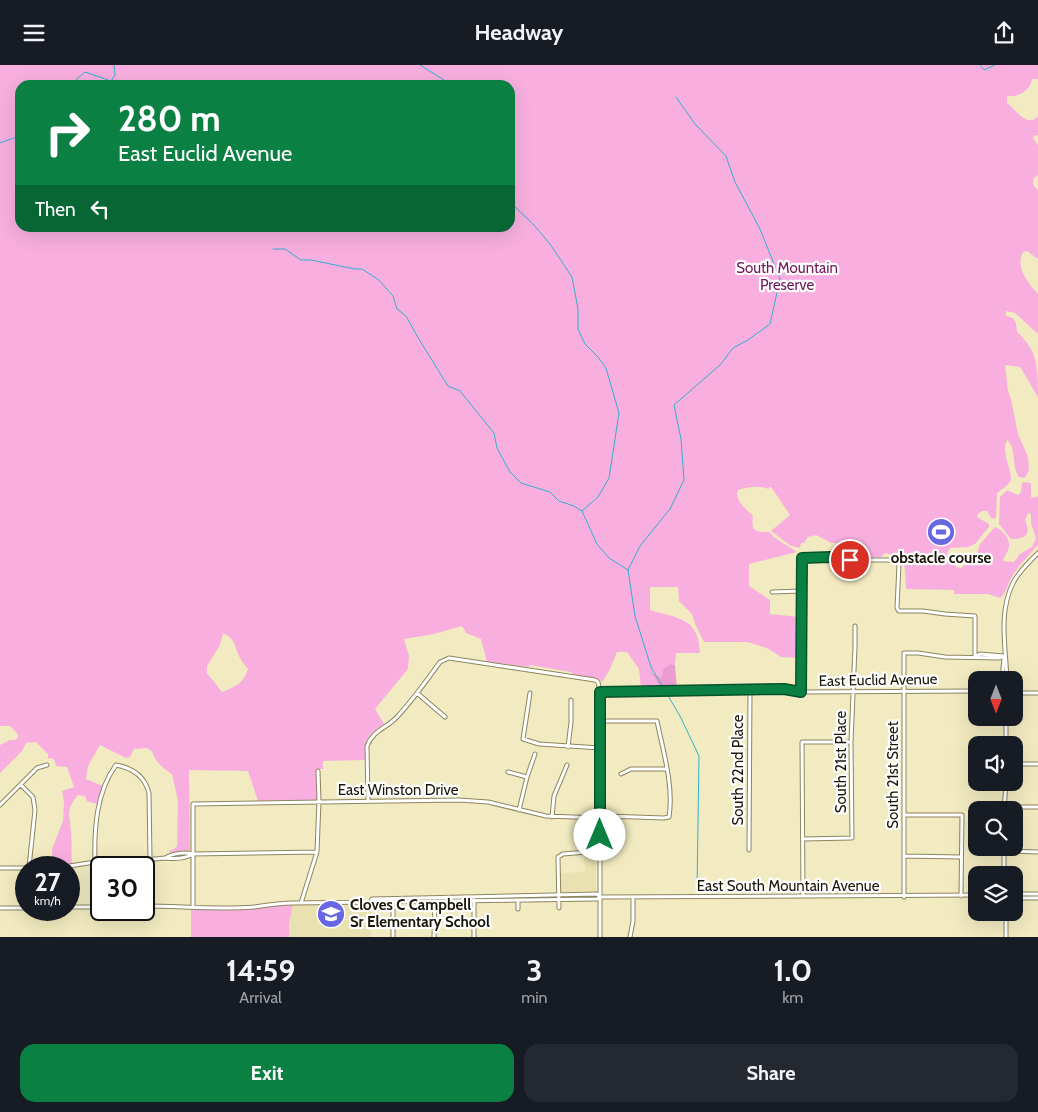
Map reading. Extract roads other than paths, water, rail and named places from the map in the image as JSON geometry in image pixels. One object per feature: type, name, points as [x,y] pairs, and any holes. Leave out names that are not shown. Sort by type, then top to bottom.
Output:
[{"type":"street","points":[[1004,671],[1005,612],[1009,593],[1016,578],[1038,553]]},
{"type":"street","points":[[801,692],[802,558],[830,557],[850,560],[897,560],[897,608],[899,611],[923,611],[975,616],[975,657],[1001,658],[1005,656]]},
{"type":"street","points":[[772,592],[802,591]]},
{"type":"street","name":"South 21st Place","points":[[804,839],[852,838],[851,741],[855,627]]},
{"type":"street","name":"South 21st Street","points":[[904,897],[904,653],[912,652],[945,657],[975,657]]},
{"type":"street","points":[[368,801],[367,745],[370,737],[396,719],[440,662],[449,658],[589,679],[598,682],[600,692],[600,937]]},
{"type":"street","name":"East Euclid Avenue","points":[[600,692],[784,689],[801,692],[968,691]]},
{"type":"street","name":"South 22nd Place","points":[[749,850],[750,691]]},
{"type":"street","points":[[417,693],[445,717]]},
{"type":"street","points":[[530,693],[523,739],[539,744],[600,748]]},
{"type":"street","points":[[1023,693],[1038,693]]},
{"type":"street","points":[[568,747],[571,700]]},
{"type":"street","points":[[600,721],[657,721],[666,769],[631,769],[621,774]]},
{"type":"street","points":[[804,896],[802,742],[851,741]]},
{"type":"street","points":[[519,810],[535,754]]},
{"type":"street","points":[[1023,764],[1038,764]]},
{"type":"street","points":[[0,805],[37,768],[47,765]]},
{"type":"street","points":[[95,856],[94,832],[97,811],[106,785],[116,765],[134,772],[143,779],[150,793],[150,856]]},
{"type":"street","points":[[552,817],[554,796],[567,765]]},
{"type":"street","name":"East Winston Drive","points":[[193,854],[193,804],[459,800],[488,802],[552,817],[669,817],[669,790],[666,769]]},
{"type":"street","points":[[301,903],[317,852],[318,771]]},
{"type":"street","points":[[508,771],[527,777]]},
{"type":"street","points":[[21,785],[33,797],[35,811],[29,856]]},
{"type":"street","points":[[1023,808],[1038,807]]},
{"type":"street","points":[[904,815],[962,815],[961,896]]},
{"type":"street","points":[[1023,850],[1038,851]]},
{"type":"street","points":[[559,908],[558,857],[563,854],[600,851]]},
{"type":"street","points":[[155,858],[188,857],[193,854],[317,852]]},
{"type":"street","points":[[193,854],[193,907]]},
{"type":"street","points":[[905,856],[961,857]]},
{"type":"street","points":[[0,868],[15,868]]},
{"type":"street","name":"East South Mountain Avenue","points":[[155,906],[254,907],[301,903],[558,897],[597,899],[600,897],[968,896]]},
{"type":"street","points":[[1023,896],[1038,896]]},
{"type":"street","points":[[630,937],[633,897]]},
{"type":"street","points":[[518,898],[518,909]]},
{"type":"street","points":[[474,899],[474,937]]},
{"type":"street","points":[[434,937],[435,900]]},
{"type":"street","points":[[393,901],[393,937]]},
{"type":"street","points":[[0,909],[15,908]]},
{"type":"street","points":[[1006,921],[1006,937]]},
{"type":"waterway","points":[[112,80],[115,75],[114,65]]},
{"type":"waterway","points":[[420,65],[444,80]]},
{"type":"waterway","points":[[980,65],[984,70],[995,65]]},
{"type":"waterway","points":[[76,80],[85,72],[108,80]]},
{"type":"waterway","points":[[676,97],[695,124],[726,156],[735,182],[760,229],[780,279],[770,324],[733,348],[720,365],[674,405],[681,439],[684,480],[670,509],[640,546],[628,570],[635,616],[651,667],[680,716],[699,756],[697,891]]},
{"type":"waterway","points":[[0,143],[15,138]]},
{"type":"waterway","points":[[515,207],[550,244],[572,277],[578,309],[578,329],[585,344],[606,368],[619,413],[609,478],[598,497],[582,511],[597,544],[609,558],[628,570]]},
{"type":"waterway","points":[[273,249],[285,249],[301,260],[362,269],[379,280],[393,296],[397,309],[406,316],[448,386],[460,391],[494,433],[497,448],[510,472],[521,483],[550,492],[559,501],[582,511]]},
{"type":"place","name":"obstacle course","points":[[941,532]]},
{"type":"place","name":"Cloves C Campbell Sr Elementary School","points":[[331,914]]},
{"type":"park label","name":"South Mountain Preserve","points":[[787,276]]}]
